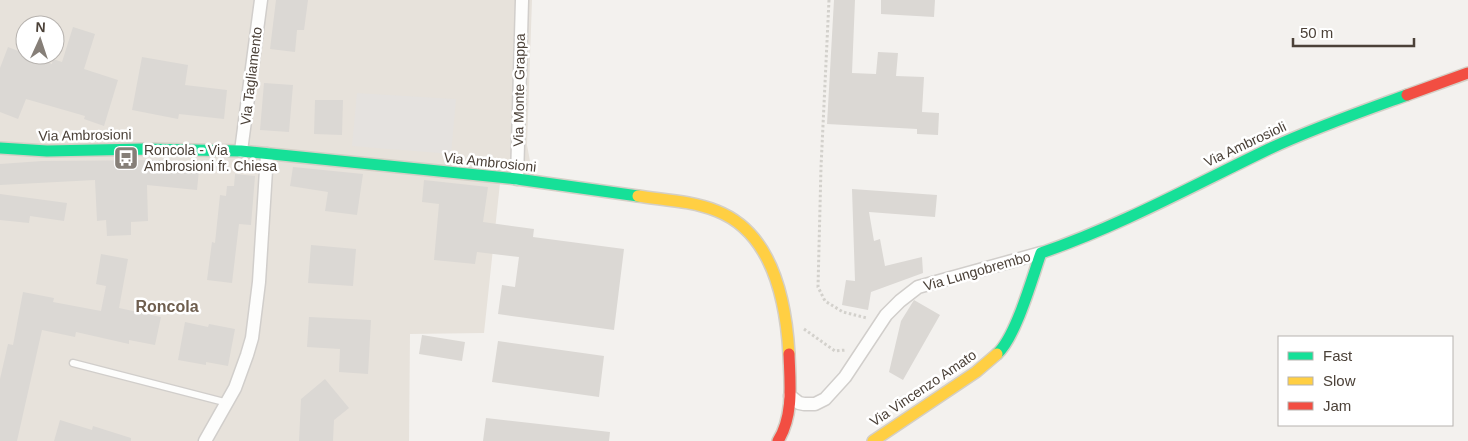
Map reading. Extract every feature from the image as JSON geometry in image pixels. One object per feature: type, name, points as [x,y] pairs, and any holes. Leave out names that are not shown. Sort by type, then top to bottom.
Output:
[{"type":"street","name":"Via Tagliamento","points":[[242,151],[261,0]]},
{"type":"street","name":"Via Monte Grappa","points":[[517,179],[522,0]]},
{"type":"street","name":"Via Ambrosioli","points":[[1041,253],[1082,239],[1323,125],[1468,73]]},
{"type":"street","name":"Via Ambrosioni","points":[[0,148],[47,151],[144,149],[242,151],[517,179],[691,203],[718,211],[739,225],[754,239],[772,268],[780,293],[790,344],[790,396],[789,417],[786,428],[778,441]]},
{"type":"street","points":[[205,441],[228,403],[247,355],[253,328],[259,282],[267,154]]},
{"type":"street","name":"Via Lungobrembo","points":[[790,396],[799,403],[804,404],[815,404],[825,399],[848,372],[878,325],[893,307],[918,288],[1041,253]]},
{"type":"street","name":"Via Vincenzo Amato","points":[[873,441],[976,372],[1001,350],[1013,330],[1041,253]]},
{"type":"lane","points":[[73,363],[228,403]]},
{"type":"path","points":[[829,0],[821,167],[818,287],[825,301],[843,312],[868,318],[878,325]]},
{"type":"shaded area","points":[[0,0],[532,0],[527,145],[535,188],[500,183],[484,333],[410,334],[409,441],[0,441]]},
{"type":"shaded area","points":[[357,93],[456,99],[451,154],[352,146]]},
{"type":"building","points":[[276,0],[308,0],[304,30],[297,30],[295,52],[270,49]]},
{"type":"building","points":[[834,0],[855,0],[852,73],[876,74],[878,52],[898,53],[896,76],[924,77],[922,112],[939,113],[938,135],[917,134],[917,129],[827,124]]},
{"type":"building","points":[[881,0],[935,0],[934,17],[881,14]]},
{"type":"building","points":[[73,27],[95,34],[84,69],[118,80],[104,126],[84,119],[85,116],[26,99],[18,119],[0,112],[0,68],[8,47],[15,50],[15,65],[65,65],[65,52]]},
{"type":"building","points":[[142,57],[188,65],[185,85],[227,90],[224,119],[179,114],[178,119],[132,110]]},
{"type":"building","points":[[264,83],[293,85],[289,132],[260,130]]},
{"type":"building","points":[[315,100],[343,100],[342,135],[314,134]]},
{"type":"building","points":[[160,160],[159,166],[199,170],[197,190],[147,185],[148,221],[131,222],[131,235],[107,236],[106,220],[97,221],[95,180],[0,185],[0,164],[42,161]]},
{"type":"building","points":[[293,167],[363,174],[357,215],[325,211],[328,192],[290,186]]},
{"type":"building","points":[[235,174],[255,176],[251,225],[239,224],[232,283],[207,280],[212,242],[215,243],[220,195],[226,196],[227,186],[234,186]]},
{"type":"building","points":[[424,180],[488,187],[483,222],[534,229],[533,237],[624,249],[614,330],[498,314],[502,285],[515,287],[519,257],[477,252],[475,264],[434,260],[439,204],[422,202]]},
{"type":"building","points":[[852,189],[937,195],[935,217],[869,212],[874,241],[880,239],[885,266],[922,257],[923,273],[871,292],[868,310],[842,305],[846,280],[855,281]]},
{"type":"building","points":[[0,194],[67,203],[64,221],[30,216],[29,223],[0,220]]},
{"type":"building","points":[[311,245],[356,249],[353,286],[308,283]]},
{"type":"building","points":[[101,254],[128,259],[119,308],[161,317],[155,345],[129,340],[129,344],[76,332],[75,337],[42,330],[17,441],[0,441],[0,379],[8,344],[13,345],[23,292],[54,298],[53,302],[101,311],[106,286],[96,284]]},
{"type":"building","points":[[914,300],[940,315],[903,380],[889,372],[901,321]]},
{"type":"building","points":[[309,317],[371,320],[368,374],[339,372],[340,349],[307,347]]},
{"type":"building","points":[[185,322],[208,327],[209,324],[235,329],[228,366],[206,362],[206,365],[178,360]]},
{"type":"building","points":[[422,335],[465,342],[462,361],[419,354]]},
{"type":"building","points":[[498,341],[604,356],[599,397],[492,382]]},
{"type":"building","points":[[325,379],[349,408],[334,420],[333,441],[299,441],[301,399]]},
{"type":"building","points":[[486,418],[610,432],[609,441],[483,441]]},
{"type":"building","points":[[60,420],[92,430],[93,426],[131,438],[131,441],[54,441]]},
{"type":"traffic: fast","points":[[997,354],[1011,335],[1041,253],[1128,218],[1286,141],[1337,120],[1407,95]]},
{"type":"traffic: fast","points":[[0,148],[47,151],[144,149],[241,151],[517,179],[638,196]]},
{"type":"traffic: slow","points":[[638,196],[688,203],[717,211],[736,221],[751,235],[764,252],[780,291],[789,354]]},
{"type":"traffic: slow","points":[[873,441],[976,372],[997,354]]},
{"type":"traffic: jam","points":[[1407,95],[1468,73]]},
{"type":"traffic: jam","points":[[778,441],[787,421],[789,410],[789,354]]},
{"type":"place","name":"Roncola - Via Ambrosioni fr. Chiesa","points":[[126,158]]},
{"type":"district","name":"Roncola","points":[[167,306]]}]
